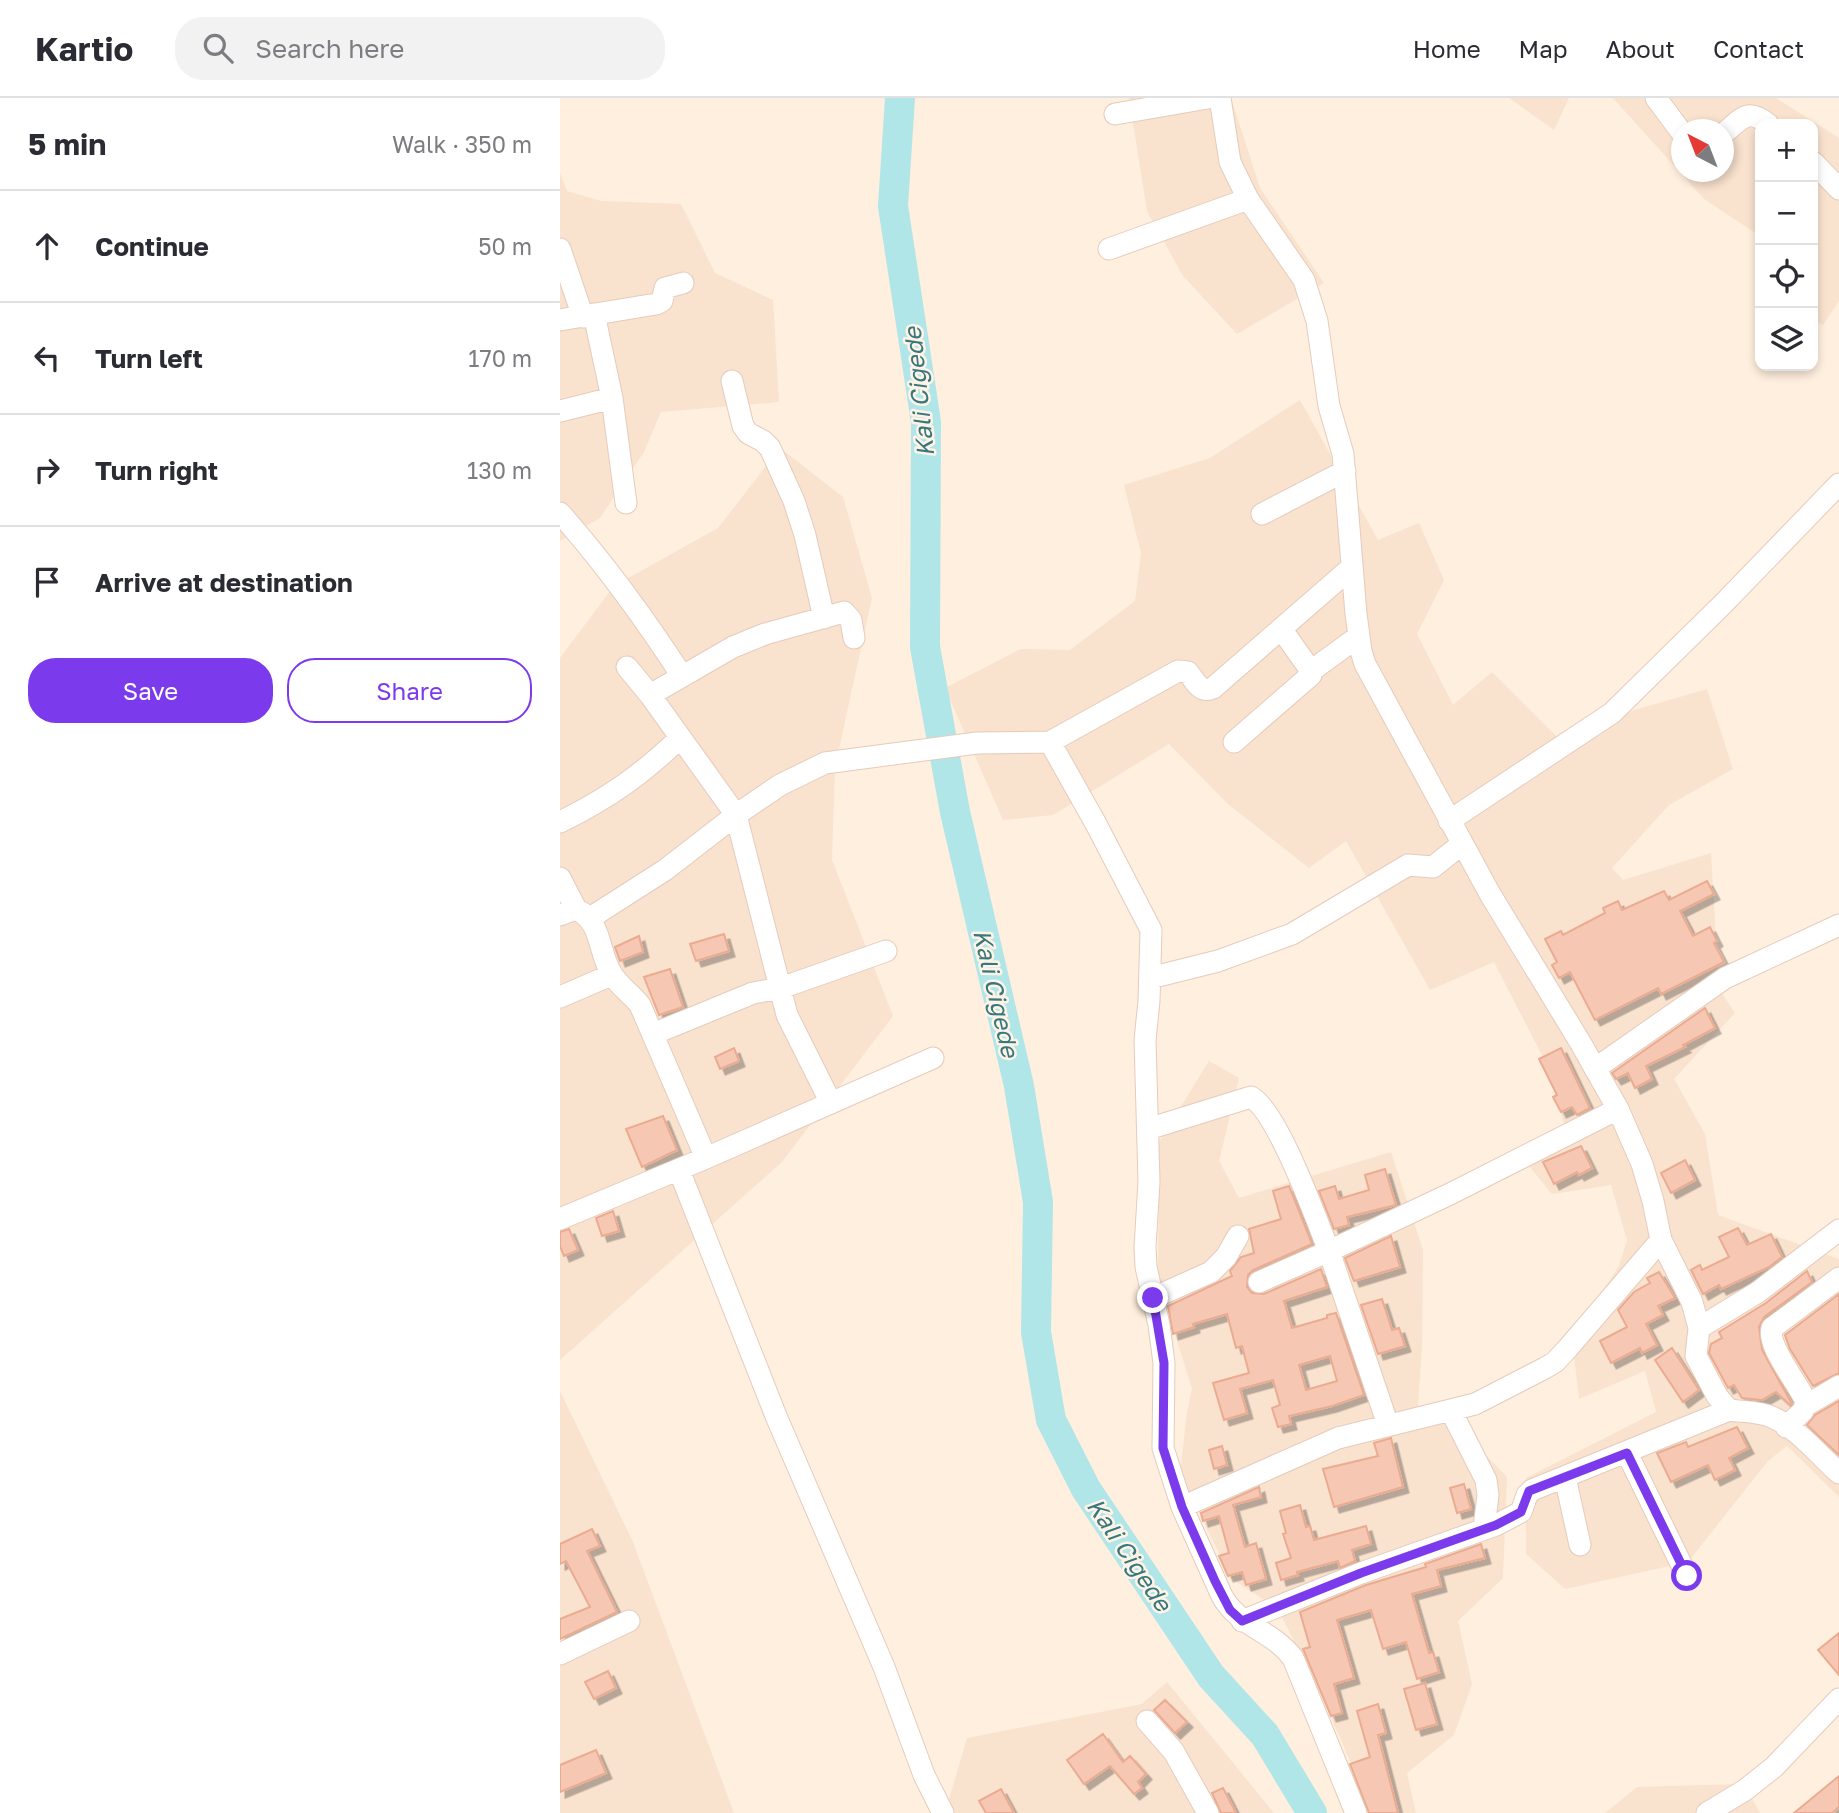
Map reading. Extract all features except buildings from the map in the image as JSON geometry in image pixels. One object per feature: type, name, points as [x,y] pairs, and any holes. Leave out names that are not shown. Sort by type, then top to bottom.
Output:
[{"type":"street","points":[[1115,114],[1208,98]]},
{"type":"street","points":[[1220,98],[1230,162],[1248,199],[1289,257],[1311,298],[1322,348],[1329,406],[1345,471],[1359,636],[1365,664],[1462,844],[1618,1109],[1650,1188],[1661,1240],[1692,1301],[1699,1328],[1696,1356],[1717,1396],[1729,1410]]},
{"type":"street","points":[[1656,98],[1672,119]]},
{"type":"street","points":[[1734,126],[1748,116],[1759,116],[1762,119]]},
{"type":"street","points":[[1818,167],[1839,189]]},
{"type":"street","points":[[1109,249],[1248,199]]},
{"type":"street","points":[[560,249],[588,315],[612,398],[626,503]]},
{"type":"street","points":[[560,320],[656,304],[662,301],[666,288],[683,282]]},
{"type":"street","points":[[732,381],[743,426],[748,433],[770,448],[794,501],[805,535],[824,618]]},
{"type":"street","points":[[560,411],[612,398]]},
{"type":"street","points":[[1262,514],[1345,471]]},
{"type":"street","points":[[1449,821],[1612,713],[1839,484]]},
{"type":"street","points":[[560,513],[588,544],[633,604],[682,676]]},
{"type":"street","points":[[575,914],[665,870],[780,785],[825,763],[977,743],[1050,742],[1178,671],[1188,672],[1202,690],[1213,688],[1352,568]]},
{"type":"street","points":[[650,695],[733,647],[765,634],[845,612],[852,620],[854,638]]},
{"type":"street","points":[[1282,630],[1311,671]]},
{"type":"street","points":[[1234,742],[1309,679],[1311,671],[1359,636]]},
{"type":"street","points":[[627,667],[736,815],[791,1025],[804,1045],[831,1103]]},
{"type":"street","points":[[560,822],[612,794],[644,771],[680,738]]},
{"type":"street","points":[[1050,742],[1148,921],[1152,937],[1145,1040],[1149,1182],[1145,1247],[1146,1268],[1164,1363],[1163,1448],[1182,1507],[1222,1597],[1230,1610],[1242,1621],[1273,1637],[1293,1658],[1356,1813]]},
{"type":"street","points":[[1150,978],[1218,961],[1283,937],[1408,865],[1430,868],[1436,866],[1462,844]]},
{"type":"street","points":[[560,878],[575,914],[596,929],[611,975],[640,1005],[706,1158]]},
{"type":"street","points":[[1596,1068],[1725,978],[1839,925]]},
{"type":"street","points":[[653,1034],[753,993],[781,988],[886,951]]},
{"type":"street","points":[[560,997],[611,975]]},
{"type":"street","points":[[560,1219],[933,1058]]},
{"type":"street","points":[[1147,1129],[1249,1097],[1255,1099],[1293,1160],[1329,1251],[1388,1425]]},
{"type":"street","points":[[1259,1282],[1450,1194],[1618,1109]]},
{"type":"street","points":[[678,1170],[776,1416],[884,1667],[924,1775],[943,1813]]},
{"type":"street","points":[[1699,1328],[1758,1292],[1839,1230]]},
{"type":"street","points":[[1153,1298],[1211,1272],[1226,1257],[1238,1237]]},
{"type":"street","points":[[1182,1507],[1338,1438],[1475,1404],[1555,1362],[1661,1240]]},
{"type":"street","points":[[1805,1406],[1805,1398],[1773,1344],[1770,1332],[1839,1278]]},
{"type":"street","points":[[1786,1427],[1805,1406],[1839,1386]]},
{"type":"street","points":[[1242,1621],[1361,1573],[1485,1528],[1521,1512],[1529,1491],[1729,1410],[1757,1412],[1774,1418],[1839,1473]]},
{"type":"street","points":[[1451,1411],[1486,1480],[1488,1495],[1485,1528]]},
{"type":"street","points":[[1627,1453],[1687,1576]]},
{"type":"street","points":[[1566,1477],[1580,1545]]},
{"type":"street","points":[[560,1654],[629,1621]]},
{"type":"street","points":[[1712,1812],[1774,1766],[1839,1699]]},
{"type":"street","points":[[1147,1721],[1174,1752],[1208,1813]]},
{"type":"shaded area","points":[[1129,98],[1231,98],[1260,188],[1324,283],[1237,334],[1183,276],[1147,211]]},
{"type":"shaded area","points":[[1509,98],[1569,98],[1554,130]]},
{"type":"shaded area","points":[[1613,98],[1776,98],[1809,119],[1755,119],[1755,233],[1704,199],[1689,182],[1734,182],[1734,119],[1671,119],[1671,162]]},
{"type":"shaded area","points":[[1818,125],[1839,138],[1839,301],[1823,325],[1818,322]]},
{"type":"shaded area","points":[[560,173],[567,191],[601,201],[681,204],[715,273],[773,300],[779,402],[661,412],[644,452],[600,518],[560,541]]},
{"type":"shaded area","points":[[1300,400],[1378,540],[1419,523],[1444,580],[1417,634],[1453,705],[1492,672],[1559,739],[1604,719],[1707,689],[1733,769],[1669,805],[1612,868],[1623,880],[1711,853],[1719,989],[1735,1013],[1674,1079],[1705,1134],[1718,1215],[1839,1259],[1839,1497],[1787,1446],[1768,1461],[1688,1562],[1565,1589],[1526,1554],[1526,1478],[1656,1412],[1645,1371],[1579,1399],[1572,1337],[1619,1266],[1627,1240],[1611,1185],[1552,1194],[1522,1157],[1564,1125],[1549,1069],[1494,962],[1430,990],[1346,841],[1309,868],[1228,804],[1169,744],[1053,815],[1003,820],[945,688],[1021,649],[1070,650],[1135,601],[1141,553],[1124,485],[1210,458]]},
{"type":"shaded area","points":[[780,448],[843,497],[872,598],[835,767],[832,860],[893,1016],[782,1162],[560,1360],[560,658],[614,586],[718,528]]},
{"type":"shaded area","points":[[1209,1061],[1239,1078],[1219,1161],[1239,1198],[1391,1152],[1423,1250],[1418,1405],[1472,1441],[1507,1477],[1503,1578],[1458,1621],[1472,1684],[1454,1735],[1407,1773],[1416,1813],[1373,1813],[1326,1706],[1278,1609],[1232,1579],[1180,1474],[1192,1389],[1158,1278],[1159,1142]]},
{"type":"shaded area","points":[[560,1391],[633,1542],[734,1813],[560,1813]]},
{"type":"shaded area","points":[[1167,1682],[1274,1813],[945,1813],[967,1738],[1142,1704]]},
{"type":"shaded area","points":[[1744,1784],[1760,1813],[1605,1813],[1637,1787]]},
{"type":"waterway","name":"Kali Cigede","points":[[900,98],[893,206],[926,422],[925,647],[955,812],[1019,1086],[1038,1202],[1036,1332],[1051,1420],[1086,1489],[1211,1676],[1265,1735],[1312,1813]]},
{"type":"route","points":[[1153,1298],[1164,1363],[1163,1448],[1182,1507],[1222,1597],[1230,1610],[1242,1621],[1361,1573],[1496,1525],[1523,1510],[1529,1491],[1627,1453],[1687,1576]]}]
